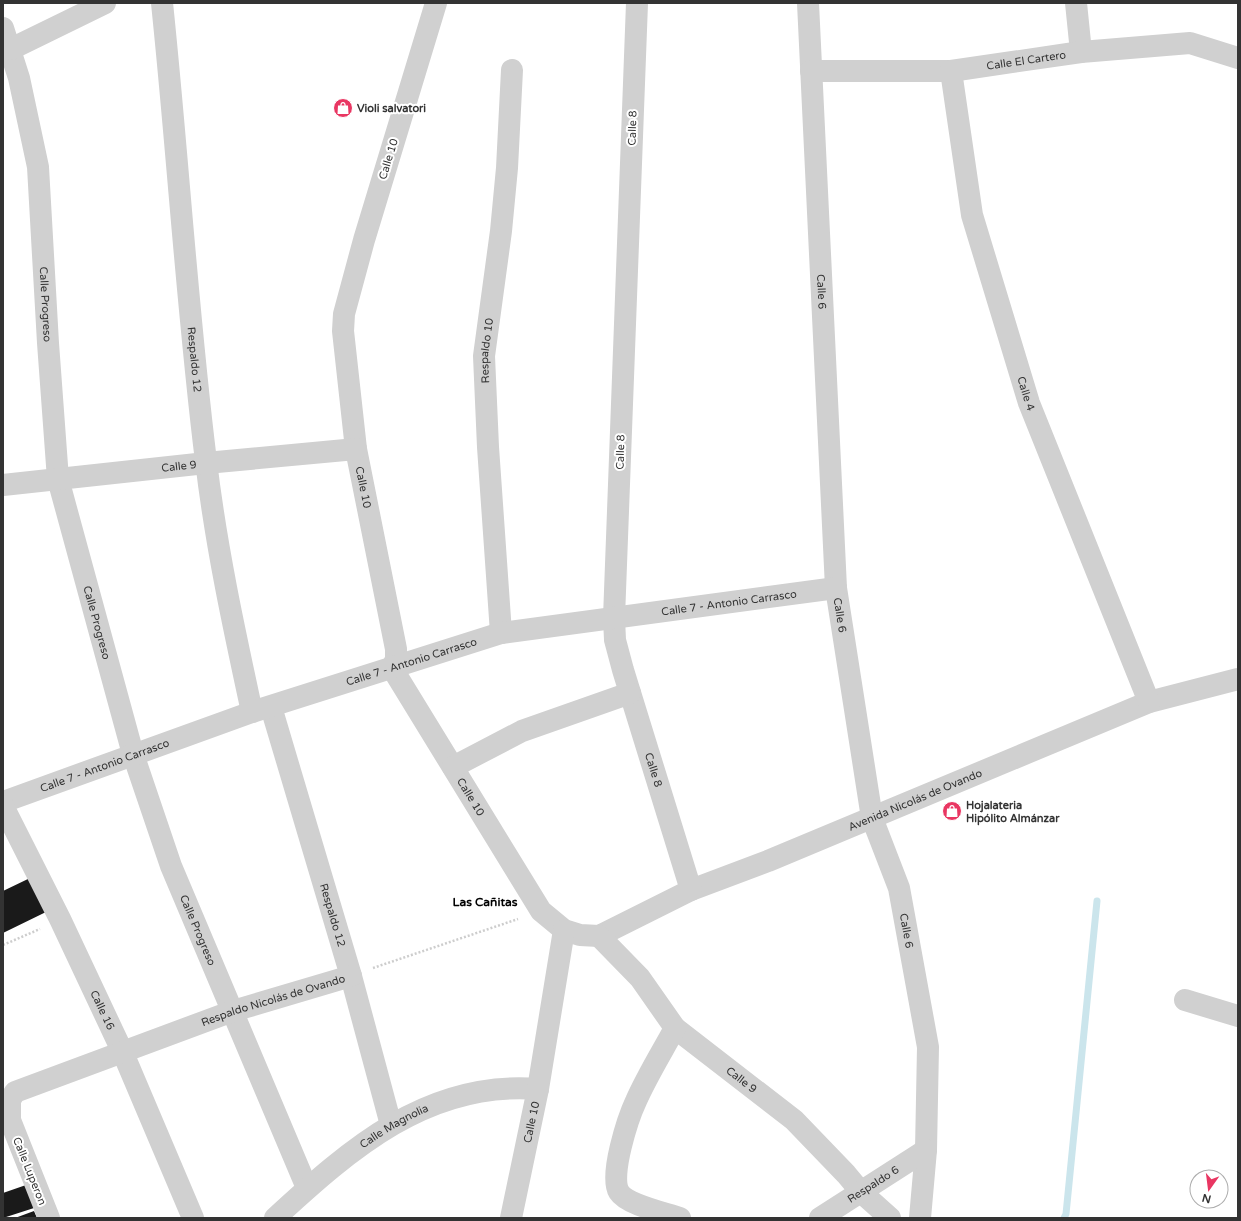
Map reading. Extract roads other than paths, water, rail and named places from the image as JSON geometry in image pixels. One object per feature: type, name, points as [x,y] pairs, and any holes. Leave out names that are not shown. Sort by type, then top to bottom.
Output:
[{"type":"street","points":[[11,49],[105,3]]},
{"type":"street","name":"Respaldo 12","points":[[162,3],[171,84],[189,303],[206,463],[223,581],[262,710],[351,976],[391,1124]]},
{"type":"street","name":"Calle 10","points":[[436,3],[364,240],[344,314],[343,331],[356,449],[396,649],[396,659],[392,668],[541,911],[564,930],[580,935],[599,936]]},
{"type":"street","name":"Calle 8","points":[[637,3],[614,618],[616,640],[630,693],[691,890]]},
{"type":"street","name":"Calle 6","points":[[808,3],[836,588],[872,818],[899,888],[928,1047],[926,1150],[920,1218]]},
{"type":"street","points":[[1076,3],[1081,52]]},
{"type":"street","name":"Calle Progreso","points":[[3,28],[11,49],[11,82],[38,167],[48,343],[58,479],[134,754],[171,866],[307,1188]]},
{"type":"street","name":"Calle El Cartero","points":[[811,71],[951,71],[1081,52],[1190,43],[1238,58]]},
{"type":"street","name":"Respaldo 10","points":[[501,633],[488,447],[484,356],[508,168],[512,70]]},
{"type":"street","name":"Calle 4","points":[[951,71],[972,215],[1029,403],[1149,702]]},
{"type":"street","name":"Calle 9","points":[[3,486],[206,463],[356,449]]},
{"type":"street","name":"Calle 7 - Antonio Carrasco","points":[[3,802],[134,754],[262,710],[501,633],[836,588]]},
{"type":"street","name":"Avenida Nicolás de Ovando","points":[[599,936],[691,890],[768,861],[1149,702],[1238,679]]},
{"type":"street","points":[[453,767],[522,731],[630,693]]},
{"type":"street","name":"Calle 16","points":[[3,806],[60,919],[123,1053],[193,1218]]},
{"type":"street","name":"Calle 10","points":[[510,1218],[538,1089],[564,930]]},
{"type":"street","name":"Calle 9","points":[[599,936],[640,978],[675,1028],[794,1120],[846,1174],[861,1192],[890,1218]]},
{"type":"street","name":"Respaldo Nicolás de Ovando","points":[[10,1100],[15,1092],[233,1011],[351,976]]},
{"type":"street","points":[[1185,1000],[1238,1016]]},
{"type":"street","points":[[675,1028],[636,1101],[615,1169],[616,1183],[619,1193],[630,1201],[680,1218]]},
{"type":"street","name":"Calle Magnolia","points":[[275,1218],[307,1188],[391,1124],[458,1096],[512,1087],[538,1089]]},
{"type":"street","name":"Calle Luperon","points":[[10,1100],[9,1109],[12,1126],[49,1218]]},
{"type":"street","name":"Respaldo 6","points":[[820,1218],[926,1150]]},
{"type":"waterway","points":[[1064,1218],[1066,1214],[1097,901]]},
{"type":"place","name":"Violi salvatori","points":[[343,108]]},
{"type":"place","name":"Hojalateria Hipólito Almánzar","points":[[952,811]]},
{"type":"district","name":"Las Cañitas","points":[[485,902]]}]
